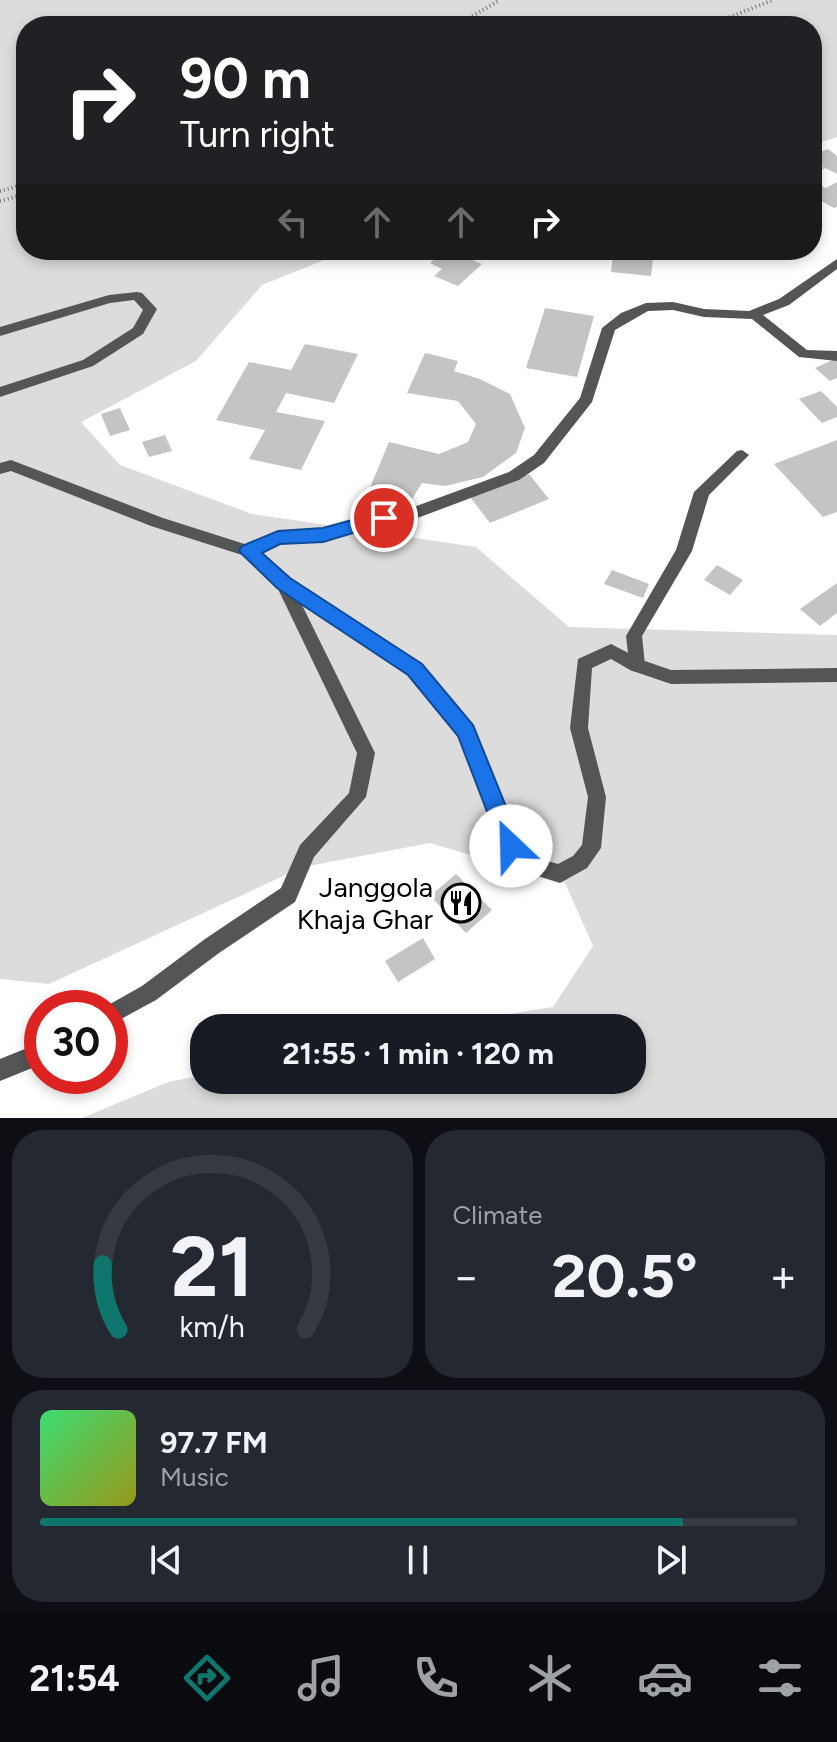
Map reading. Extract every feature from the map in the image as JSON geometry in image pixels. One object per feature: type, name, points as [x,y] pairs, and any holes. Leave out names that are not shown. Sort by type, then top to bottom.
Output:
[{"type":"street","points":[[248,551],[278,537],[323,535],[384,518],[412,514],[514,476],[539,459],[587,399],[599,350],[609,328],[626,316],[646,307],[673,306],[704,313],[754,314],[784,302],[837,263]]},
{"type":"street","points":[[0,332],[109,299],[137,296],[150,309],[138,331],[88,363],[0,392]]},
{"type":"street","points":[[754,314],[804,354],[837,356]]},
{"type":"street","points":[[636,665],[634,636],[684,551],[702,492],[742,455]]},
{"type":"street","points":[[0,469],[11,465],[157,522],[248,551],[283,583],[415,670],[466,731],[503,829],[519,862],[560,874],[580,862],[591,848],[597,797],[579,728],[584,664],[611,651],[636,665],[671,677],[837,675]]},
{"type":"street","points":[[128,1005],[288,895],[307,851],[357,797],[366,753],[283,583]]},
{"type":"street","points":[[0,1070],[24,1060]]},
{"type":"path","points":[[472,16],[500,0]]},
{"type":"path","points":[[732,16],[773,0]]},
{"type":"shaded area","points":[[0,0],[837,0],[837,137],[822,142],[822,16],[16,16],[16,260],[324,260],[262,285],[196,361],[81,422],[120,465],[252,514],[476,547],[569,627],[837,635],[837,1118],[82,1118],[168,1082],[190,1078],[190,1094],[646,1094],[646,1014],[509,1014],[553,1007],[593,946],[565,883],[430,843],[303,867],[49,984],[0,979]]},
{"type":"building","points":[[828,149],[837,156],[837,174],[822,166],[822,151]]},
{"type":"building","points":[[837,182],[837,207],[822,201],[822,186],[826,188]]},
{"type":"building","points":[[433,260],[473,260],[482,264],[458,286],[434,276],[442,269],[430,263]]},
{"type":"building","points":[[612,260],[653,260],[651,276],[611,272]]},
{"type":"building","points":[[545,308],[594,316],[577,377],[526,368]]},
{"type":"building","points":[[305,344],[358,354],[334,403],[286,393],[276,412],[325,421],[301,470],[249,459],[265,430],[216,420],[249,362],[291,370]]},
{"type":"building","points":[[425,353],[458,361],[454,371],[480,379],[510,394],[525,428],[516,453],[483,477],[445,486],[422,483],[412,499],[369,490],[389,442],[439,454],[468,442],[476,424],[458,401],[407,393]]},
{"type":"building","points":[[837,358],[837,378],[830,381],[815,368]]},
{"type":"building","points":[[821,391],[837,407],[837,417],[822,423],[799,399]]},
{"type":"building","points":[[120,408],[130,430],[110,436],[101,414]]},
{"type":"building","points":[[165,435],[172,451],[149,457],[142,442]]},
{"type":"building","points":[[837,440],[837,512],[823,517],[774,464]]},
{"type":"building","points":[[529,474],[549,499],[490,523],[470,497]]},
{"type":"building","points":[[717,565],[743,580],[730,595],[704,580]]},
{"type":"building","points":[[612,570],[649,584],[643,598],[604,584]]},
{"type":"building","points":[[837,583],[837,613],[820,626],[800,609]]},
{"type":"building","name":"Janggola Khaja Ghar","points":[[456,874],[492,910],[466,933],[430,896]]},
{"type":"building","points":[[423,938],[435,959],[398,982],[385,961]]},
{"type":"place","name":"Janggola Khaja Ghar","points":[[461,903]]},
{"type":"route","points":[[384,518],[323,535],[278,537],[248,551],[283,583],[415,670],[466,731],[511,846]]}]
